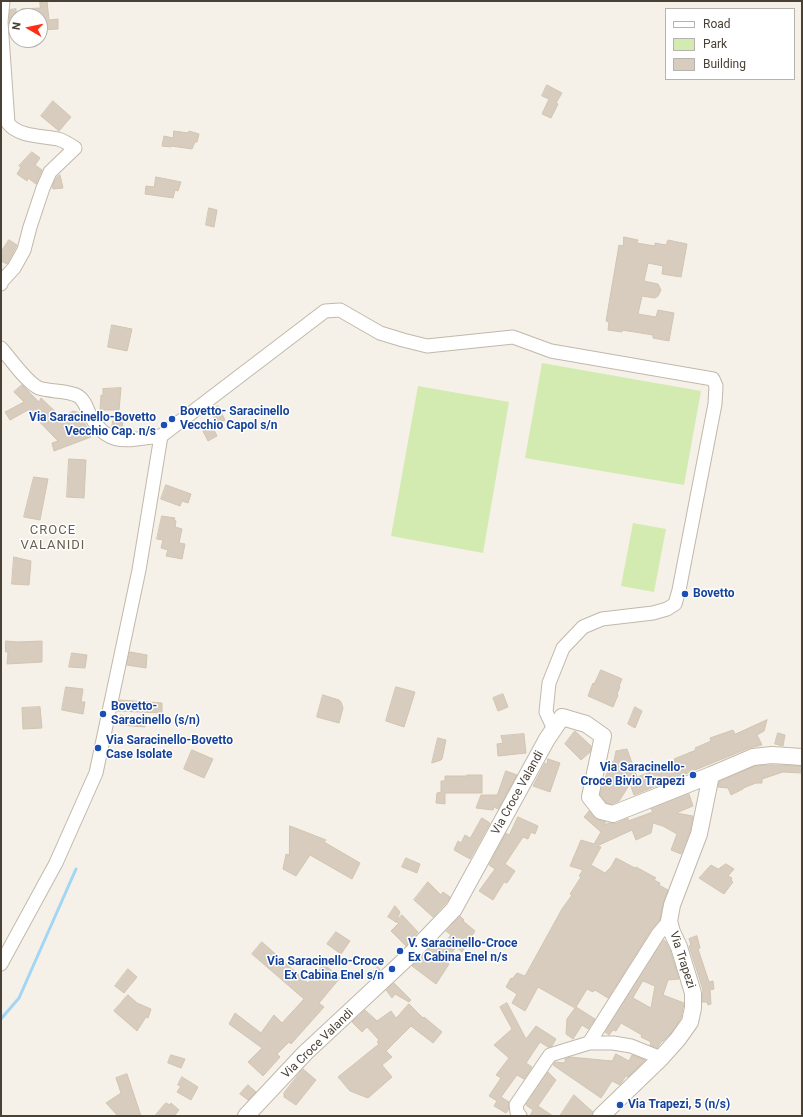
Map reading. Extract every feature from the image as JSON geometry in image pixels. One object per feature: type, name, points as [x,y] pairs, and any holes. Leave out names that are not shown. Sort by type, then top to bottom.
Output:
[{"type":"street","points":[[1,284],[14,268],[24,250],[30,227],[50,172],[75,148],[68,143],[59,140],[18,131],[8,123],[1,22],[3,1]]},
{"type":"street","points":[[1,348],[33,384],[40,388],[78,396],[99,428],[107,436],[123,440],[161,436],[325,311],[340,310],[380,333],[427,346],[513,337],[551,351],[713,379],[716,386],[715,404],[675,604],[667,609],[653,613],[602,619],[583,627],[563,648],[549,683],[546,712],[554,729]]},
{"type":"street","points":[[1,964],[56,864],[96,773],[139,570],[161,436]]},
{"type":"street","name":"Via Croce Valandi","points":[[246,1116],[305,1054],[407,958],[454,909],[547,739],[562,717],[586,724],[603,736],[590,797],[602,811],[613,814],[753,757],[772,755],[802,757]]},
{"type":"street","name":"Via Trapezi","points":[[601,1116],[661,1058],[678,1039],[690,1022],[693,1008],[693,993],[679,947],[669,921],[672,905],[699,834],[711,775]]},
{"type":"street","points":[[589,1044],[658,934],[669,921]]},
{"type":"street","points":[[520,1116],[517,1112],[516,1105],[550,1055],[589,1044],[614,1043],[631,1046],[661,1058]]},
{"type":"green space","points":[[542,363],[701,391],[684,485],[525,458]]},
{"type":"green space","points":[[418,386],[509,402],[483,553],[391,536]]},
{"type":"green space","points":[[633,523],[666,529],[654,592],[621,586]]},
{"type":"building","points":[[40,1],[47,1],[48,8],[40,8]]},
{"type":"building","points":[[48,10],[49,20],[58,19],[58,29],[48,30]]},
{"type":"building","points":[[547,85],[562,93],[556,103],[558,104],[551,118],[542,114],[549,99],[542,96]]},
{"type":"building","points":[[53,101],[71,117],[59,131],[41,116]]},
{"type":"building","points":[[174,131],[188,133],[189,131],[199,134],[197,142],[195,142],[192,149],[162,146],[164,136],[173,138]]},
{"type":"building","points":[[32,152],[40,158],[35,165],[42,170],[36,184],[28,178],[27,181],[17,174],[21,167],[19,166]]},
{"type":"building","points":[[60,175],[63,188],[53,189],[52,186],[57,177]]},
{"type":"building","points":[[156,177],[181,182],[178,191],[175,190],[173,198],[145,194],[146,186],[154,187]]},
{"type":"building","points":[[209,208],[217,210],[214,227],[206,225]]},
{"type":"building","points":[[624,237],[638,240],[637,243],[655,246],[655,243],[666,245],[668,240],[687,244],[681,277],[662,274],[663,266],[648,263],[644,281],[658,284],[661,290],[655,298],[642,296],[638,314],[656,317],[658,310],[674,313],[669,341],[653,338],[653,335],[622,330],[622,332],[608,330],[609,322],[606,321],[619,245],[623,246]]},
{"type":"building","points":[[9,240],[17,245],[7,264],[1,261],[1,252]]},
{"type":"building","points":[[112,325],[132,329],[127,351],[108,347]]},
{"type":"building","points":[[22,385],[39,402],[41,398],[61,417],[73,411],[80,413],[91,437],[54,451],[52,443],[58,441],[28,410],[10,420],[5,412],[24,402],[14,392]]},
{"type":"building","points":[[121,388],[119,410],[100,410],[103,389]]},
{"type":"building","points":[[218,406],[225,420],[217,424],[211,412]]},
{"type":"building","points":[[113,421],[123,423],[121,431],[112,428]]},
{"type":"building","points":[[212,426],[217,436],[208,441],[203,431]]},
{"type":"building","points":[[69,459],[86,460],[84,498],[67,497]]},
{"type":"building","points":[[34,477],[48,479],[40,520],[24,517]]},
{"type":"building","points":[[166,485],[191,494],[188,503],[182,501],[180,506],[161,499]]},
{"type":"building","points":[[162,516],[175,518],[175,527],[182,529],[179,543],[185,544],[182,559],[166,556],[168,550],[161,548],[163,540],[157,539]]},
{"type":"building","points":[[14,557],[31,561],[29,585],[12,584]]},
{"type":"building","points":[[6,641],[42,641],[42,662],[7,664],[8,652],[6,652]]},
{"type":"building","points":[[130,652],[147,655],[146,668],[127,665]]},
{"type":"building","points":[[72,653],[87,655],[85,668],[69,667]]},
{"type":"building","points":[[601,670],[622,679],[613,707],[588,696],[593,683],[594,684]]},
{"type":"building","points":[[66,687],[83,689],[81,702],[85,702],[83,714],[62,710]]},
{"type":"building","points":[[396,687],[415,692],[404,727],[386,721]]},
{"type":"building","points":[[503,694],[508,707],[498,711],[493,698]]},
{"type":"building","points":[[323,695],[341,702],[343,708],[339,723],[317,717]]},
{"type":"building","points":[[120,700],[162,703],[162,713],[117,711]]},
{"type":"building","points":[[40,707],[42,728],[23,729],[22,708]]},
{"type":"building","points":[[635,707],[642,711],[635,728],[628,724]]},
{"type":"building","points":[[121,715],[145,726],[145,727],[120,725]]},
{"type":"building","points":[[767,720],[764,731],[757,735],[762,745],[749,748],[634,795],[630,784],[619,801],[612,804],[606,803],[600,795],[607,773],[614,768],[612,762],[614,761],[616,751],[627,749],[637,777],[675,763],[674,759],[696,750],[695,748],[711,741],[710,738],[733,730],[735,734]]},
{"type":"building","points":[[575,731],[591,746],[590,752],[581,760],[565,744]]},
{"type":"building","points":[[778,733],[785,735],[783,746],[775,744]]},
{"type":"building","points":[[524,734],[526,753],[498,756],[497,744],[503,743],[501,736]]},
{"type":"building","points":[[438,738],[446,740],[442,759],[432,763]]},
{"type":"building","points":[[192,750],[213,759],[204,778],[184,769]]},
{"type":"building","points":[[548,759],[560,763],[550,792],[533,786],[545,763],[547,764]]},
{"type":"building","points":[[755,766],[802,766],[802,773],[783,772],[762,779],[762,783],[756,783],[743,788],[731,795],[728,788],[718,787],[719,782]]},
{"type":"building","points":[[506,771],[517,775],[498,809],[494,807],[493,810],[476,808],[481,795],[497,795]]},
{"type":"building","points":[[482,775],[482,793],[445,793],[445,804],[436,803],[437,793],[441,792],[441,781],[445,781],[445,776]]},
{"type":"building","points":[[689,794],[693,806],[676,813],[693,816],[690,831],[681,854],[671,850],[677,834],[663,826],[653,823],[651,833],[636,840],[632,830],[597,846],[601,847],[591,865],[605,873],[611,867],[616,858],[656,878],[654,880],[668,890],[663,903],[660,920],[651,930],[608,998],[595,990],[593,992],[587,989],[576,1007],[595,1019],[588,1029],[582,1025],[573,1039],[566,1034],[567,1019],[575,1008],[538,987],[525,1011],[512,1003],[517,994],[506,987],[511,978],[512,979],[517,973],[525,976],[562,909],[572,895],[570,894],[581,877],[579,876],[583,870],[570,866],[581,840],[594,844],[601,832],[584,817],[589,811],[594,817],[606,822],[604,825],[609,823],[617,823],[628,818],[628,821],[653,812],[651,809]]},
{"type":"building","points":[[518,817],[538,826],[535,834],[531,832],[528,839],[523,837],[505,864],[515,871],[507,883],[504,882],[493,900],[479,891],[495,869],[489,865],[506,833],[509,835]]},
{"type":"building","points":[[482,818],[490,823],[470,859],[454,850],[458,841],[461,843],[465,835],[470,838]]},
{"type":"building","points":[[290,826],[326,840],[324,842],[360,863],[352,879],[310,855],[296,876],[283,869],[286,854],[289,855]]},
{"type":"building","points":[[406,858],[420,864],[417,873],[402,867]]},
{"type":"building","points":[[726,864],[734,869],[728,876],[732,878],[731,880],[733,882],[724,894],[699,878],[711,865],[718,869]]},
{"type":"building","points":[[428,882],[441,895],[443,892],[450,897],[433,917],[414,900]]},
{"type":"building","points":[[395,906],[400,912],[396,922],[388,917]]},
{"type":"building","points":[[402,915],[418,932],[406,946],[391,931],[399,923],[396,922]]},
{"type":"building","points":[[460,916],[464,920],[463,921],[475,931],[462,952],[456,947],[446,962],[449,964],[436,984],[412,966],[435,943],[441,947],[451,935],[446,931]]},
{"type":"building","points":[[336,932],[350,941],[341,954],[327,944]]},
{"type":"building","points":[[697,936],[700,948],[698,949],[709,982],[713,981],[714,989],[710,990],[711,1004],[708,1005],[707,1002],[702,1002],[703,990],[689,946],[691,945],[689,939]]},
{"type":"building","points":[[664,940],[670,950],[679,979],[668,980],[663,995],[684,1003],[681,1018],[671,1033],[657,1048],[650,1045],[651,1042],[641,1037],[642,1035],[621,1023],[616,1031],[613,1030],[609,1035],[605,1032]],"holes":[[[643,981],[655,986],[651,1008],[633,998]]]},
{"type":"building","points":[[262,942],[308,983],[324,964],[340,978],[319,1003],[324,1007],[291,1044],[289,1042],[277,1054],[280,1057],[263,1076],[248,1062],[262,1048],[229,1024],[235,1013],[261,1033],[274,1015],[282,1023],[304,999],[252,954]]},
{"type":"building","points":[[378,967],[380,970],[374,975],[372,973]]},
{"type":"building","points":[[128,969],[137,977],[124,993],[115,986]]},
{"type":"building","points":[[394,983],[411,1000],[409,1002],[395,994],[392,998],[386,990]]},
{"type":"building","points":[[128,995],[137,1003],[151,1009],[148,1018],[146,1017],[137,1031],[114,1011]]},
{"type":"building","points":[[507,1003],[526,1039],[536,1026],[556,1039],[552,1046],[548,1047],[540,1042],[526,1063],[532,1067],[524,1079],[517,1075],[501,1097],[509,1102],[509,1109],[506,1113],[494,1106],[497,1101],[489,1096],[501,1078],[496,1075],[509,1058],[494,1045],[512,1029],[500,1007]]},
{"type":"building","points":[[409,1004],[423,1018],[424,1017],[442,1032],[433,1043],[411,1026],[386,1051],[392,1057],[382,1065],[392,1077],[368,1098],[350,1091],[338,1077],[379,1044],[377,1042],[379,1040],[367,1027],[362,1032],[352,1022],[365,1010],[377,1021],[391,1011],[396,1018]]},
{"type":"building","points":[[616,1054],[629,1061],[632,1055],[645,1060],[628,1077],[626,1076],[620,1085],[612,1081],[601,1098],[553,1065],[555,1062],[565,1063],[565,1059],[570,1057],[612,1061]]},
{"type":"building","points":[[171,1055],[185,1059],[181,1068],[168,1063]]},
{"type":"building","points":[[303,1069],[316,1080],[296,1105],[284,1097],[284,1093]]},
{"type":"building","points":[[548,1072],[556,1080],[538,1106],[553,1116],[530,1116],[533,1110],[526,1105]]},
{"type":"building","points":[[127,1074],[141,1116],[118,1116],[106,1103],[121,1093],[116,1078]]},
{"type":"building","points":[[182,1077],[198,1087],[191,1100],[177,1092],[181,1086],[178,1085]]},
{"type":"building","points":[[248,1085],[256,1092],[248,1100],[240,1094]]},
{"type":"building","points":[[574,1095],[593,1112],[592,1116],[560,1116]]},
{"type":"building","points":[[166,1103],[170,1105],[171,1103],[179,1110],[175,1115],[176,1116],[155,1116]]},
{"type":"waterway","points":[[1,1019],[19,998],[76,869]]},
{"type":"place","name":"Bovetto- Saracinello Vecchio Capol s/n","points":[[172,419]]},
{"type":"place","name":"Via Saracinello-Bovetto Vecchio Cap. n/s","points":[[164,425]]},
{"type":"place","name":"Bovetto","points":[[685,594]]},
{"type":"place","name":"Bovetto- Saracinello (s/n)","points":[[103,714]]},
{"type":"place","name":"Via Saracinello-Bovetto Case Isolate","points":[[98,748]]},
{"type":"place","name":"Via Saracinello- Croce Bivio Trapezi","points":[[693,775]]},
{"type":"place","name":"V. Saracinello-Croce Ex Cabina Enel n/s","points":[[400,951]]},
{"type":"place","name":"Via Saracinello-Croce Ex Cabina Enel s/n","points":[[392,969]]},
{"type":"place","name":"Via Trapezi, 5 (n/s)","points":[[620,1105]]},
{"type":"district","name":"CROCE VALANIDI","points":[[53,538]]}]
